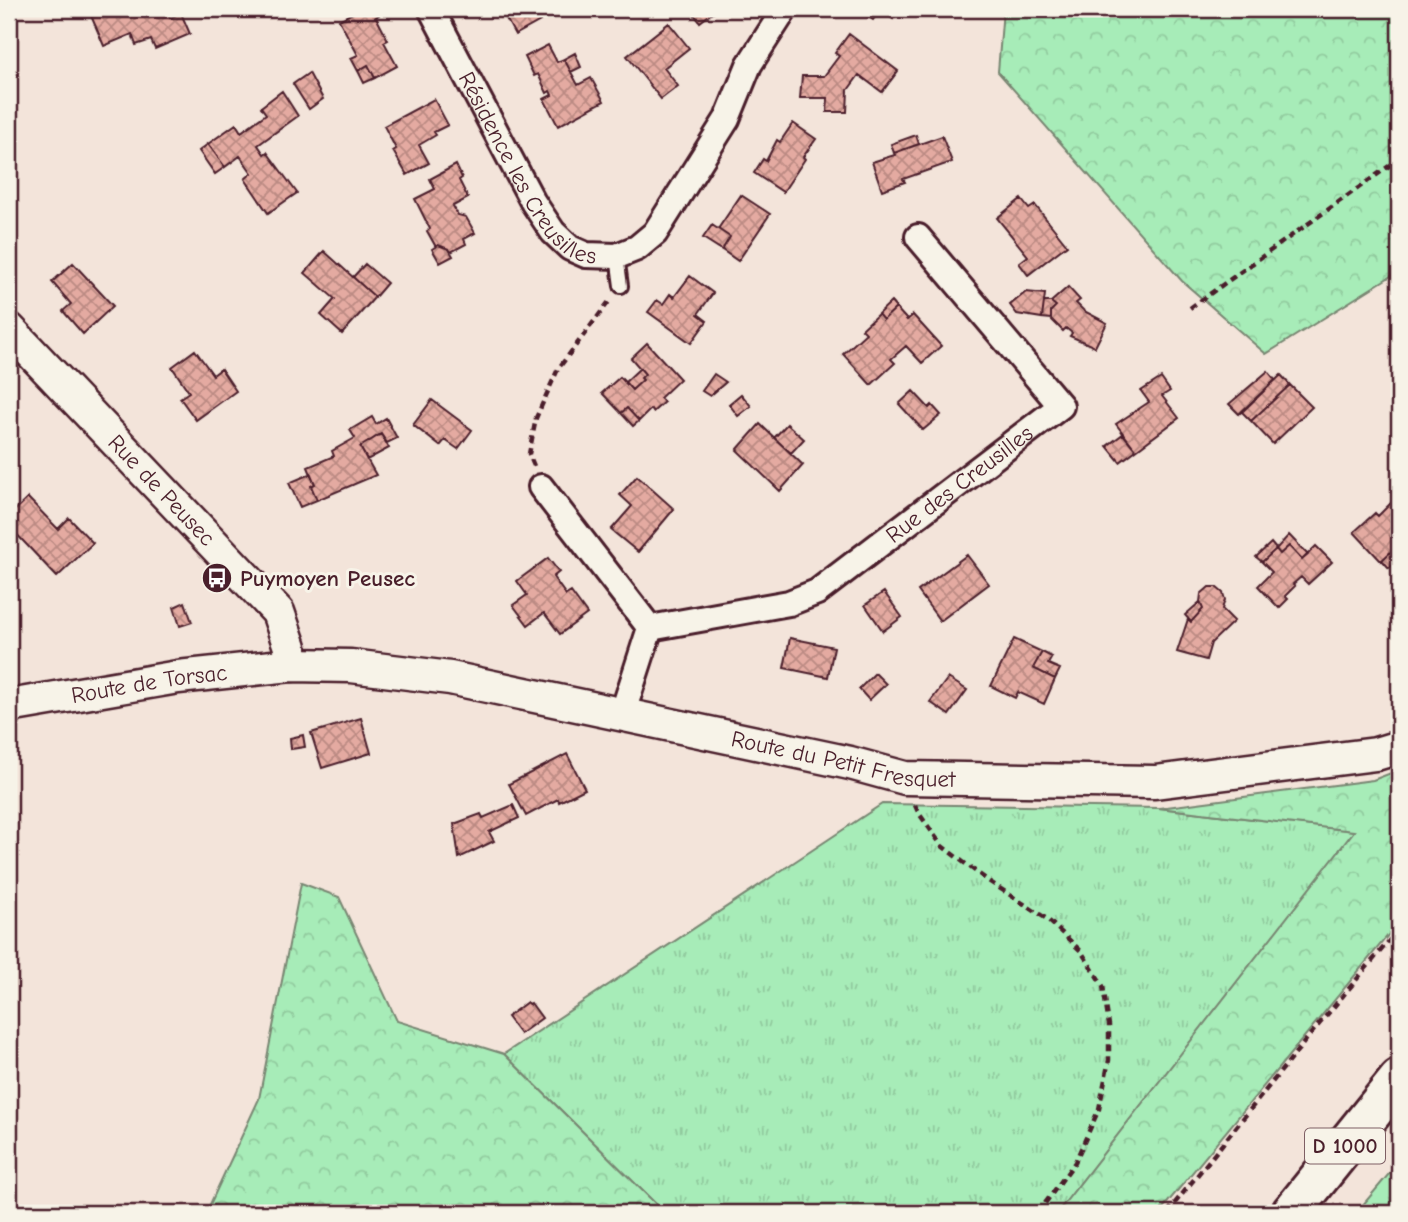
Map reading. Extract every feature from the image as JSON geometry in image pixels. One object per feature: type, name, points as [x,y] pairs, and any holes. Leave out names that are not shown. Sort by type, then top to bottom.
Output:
[{"type":"main road","name":"D 1000","points":[[1291,1213],[1399,1079]]},
{"type":"street","name":"Résidence les Creusilles","points":[[432,9],[533,202],[553,232],[570,248],[586,255],[617,256],[637,248],[655,233],[727,119],[749,65],[785,9]]},
{"type":"street","name":"Rue des Creusilles","points":[[650,628],[789,603],[817,592],[1060,406],[918,237]]},
{"type":"street","name":"Rue de Peusec","points":[[9,329],[278,612],[290,647],[290,665]]},
{"type":"street","points":[[541,486],[650,628],[622,715]]},
{"type":"street","name":"Route de Torsac","points":[[9,706],[178,677],[290,665]]},
{"type":"street","name":"Route du Petit Fresquet","points":[[290,665],[351,666],[450,678],[905,778],[1155,782],[1377,754],[1399,747]]},
{"type":"lane","points":[[617,256],[621,286]]},
{"type":"path","points":[[1190,308],[1399,159]]},
{"type":"path","points":[[541,486],[529,454],[536,418],[558,369],[621,286]]},
{"type":"path","points":[[905,778],[918,812],[942,846],[987,880],[1048,919],[1081,951],[1103,986],[1109,1025],[1110,1060],[1098,1109],[1075,1162],[1038,1213]]},
{"type":"path","points":[[1167,1213],[1399,929]]},
{"type":"green space","points":[[1003,9],[1399,9],[1399,271],[1266,354],[1182,281],[998,72]]},
{"type":"green space","points":[[1399,770],[1399,922],[1159,1213],[1057,1213],[1354,831],[1159,808],[1373,780]]},
{"type":"green space","points":[[882,804],[1159,808],[1355,831],[1057,1213],[665,1213],[504,1054]]},
{"type":"green space","points":[[301,883],[339,897],[397,1021],[504,1054],[665,1213],[206,1213],[259,1099]]},
{"type":"green space","points":[[1399,1162],[1399,1213],[1356,1213]]},
{"type":"building","points":[[121,9],[122,12],[129,9],[166,9],[170,18],[181,13],[190,34],[155,49],[151,40],[136,45],[132,34],[104,46],[89,11]]},
{"type":"building","points":[[360,9],[376,9],[379,15],[376,17],[388,40],[384,42],[397,66],[375,78],[368,65],[358,71],[351,58],[358,55],[339,20]]},
{"type":"building","points":[[501,9],[533,9],[540,21],[515,35]]},
{"type":"building","points":[[690,9],[717,9],[700,22]]},
{"type":"building","points":[[856,9],[900,9],[893,19],[880,10],[873,20]]},
{"type":"building","points":[[669,23],[689,48],[664,68],[678,86],[661,99],[627,56]]},
{"type":"building","points":[[849,34],[898,71],[882,92],[859,75],[848,90],[847,112],[827,112],[828,98],[800,98],[802,76],[824,76],[839,56],[835,53]]},
{"type":"building","points":[[548,45],[557,62],[564,59],[578,85],[591,78],[604,101],[558,126],[544,99],[552,95],[550,91],[547,93],[538,74],[534,76],[525,57]]},
{"type":"building","points":[[575,53],[581,67],[571,72],[564,59]]},
{"type":"building","points":[[368,65],[375,78],[364,83],[358,71]]},
{"type":"building","points":[[309,73],[323,99],[309,109],[293,84]]},
{"type":"building","points":[[282,91],[298,116],[258,145],[264,154],[267,152],[297,193],[268,213],[245,179],[252,173],[240,156],[225,167],[208,144],[236,124],[241,132],[266,114],[261,107]]},
{"type":"building","points":[[434,99],[448,125],[434,132],[436,135],[419,145],[429,163],[407,175],[393,151],[396,149],[384,126]]},
{"type":"building","points":[[793,123],[816,139],[783,192],[754,173],[763,159],[766,161],[777,140],[780,142]]},
{"type":"building","points":[[916,135],[919,144],[894,153],[891,144]]},
{"type":"building","points":[[942,136],[952,162],[903,179],[905,182],[882,190],[872,162]]},
{"type":"building","points":[[208,144],[225,167],[215,174],[199,151]]},
{"type":"building","points":[[456,165],[462,178],[459,180],[468,198],[453,206],[458,215],[466,217],[475,233],[464,239],[466,244],[451,252],[438,245],[436,247],[415,199],[435,189],[430,179]]},
{"type":"building","points":[[741,195],[770,214],[738,261],[722,250],[730,237],[718,229]]},
{"type":"building","points":[[1021,199],[1029,209],[1035,205],[1067,245],[1028,275],[1019,263],[1028,256],[997,218]]},
{"type":"building","points":[[712,225],[730,237],[722,250],[703,238]]},
{"type":"building","points":[[438,245],[449,249],[453,256],[440,263],[432,249]]},
{"type":"building","points":[[324,251],[375,297],[342,334],[321,315],[335,299],[305,273]]},
{"type":"building","points":[[73,263],[113,306],[83,334],[63,311],[71,304],[52,282]]},
{"type":"building","points":[[365,264],[387,283],[375,297],[353,277]]},
{"type":"building","points":[[690,276],[713,293],[698,314],[707,321],[691,343],[648,312],[657,300],[663,304],[670,294],[674,297]]},
{"type":"building","points":[[1068,287],[1080,300],[1076,303],[1084,311],[1107,323],[1095,347],[1070,336],[1072,333],[1066,328],[1063,331],[1051,319],[1051,311],[1056,306],[1051,302]]},
{"type":"building","points":[[1026,292],[1045,294],[1042,318],[1017,314],[1010,305]]},
{"type":"building","points":[[891,302],[896,308],[883,320],[878,314]]},
{"type":"building","points":[[1044,302],[1051,302],[1056,306],[1051,311],[1051,319],[1042,318]]},
{"type":"building","points":[[896,308],[907,320],[913,315],[941,346],[922,363],[906,346],[891,359],[895,363],[871,385],[843,354],[866,333],[862,329],[878,314],[883,320]]},
{"type":"building","points":[[647,343],[680,379],[660,398],[664,402],[653,412],[651,409],[639,421],[627,408],[621,413],[602,393],[620,377],[632,390],[643,380],[641,378],[645,374],[631,358]]},
{"type":"building","points":[[195,350],[213,375],[221,369],[236,391],[196,420],[180,398],[189,392],[172,367]]},
{"type":"building","points":[[640,368],[645,374],[641,378],[643,380],[632,390],[625,382]]},
{"type":"building","points":[[1268,371],[1275,380],[1239,414],[1229,404]]},
{"type":"building","points":[[714,374],[726,382],[710,396],[702,391]]},
{"type":"building","points":[[1281,375],[1290,385],[1251,421],[1242,412]]},
{"type":"building","points":[[1161,378],[1170,391],[1162,396],[1179,418],[1136,450],[1116,424],[1149,402],[1141,391]]},
{"type":"building","points":[[1290,385],[1312,407],[1273,444],[1251,421]]},
{"type":"building","points":[[913,391],[929,408],[932,405],[941,415],[923,430],[899,404]]},
{"type":"building","points":[[741,394],[751,406],[738,416],[729,404]]},
{"type":"building","points":[[432,400],[472,430],[458,449],[445,440],[440,446],[413,425]]},
{"type":"building","points":[[627,408],[639,421],[633,426],[621,413]]},
{"type":"building","points":[[372,417],[376,424],[386,418],[397,438],[387,443],[381,434],[360,447],[376,475],[317,500],[311,486],[315,484],[308,467],[334,456],[332,451],[355,438],[350,430]]},
{"type":"building","points":[[760,424],[803,465],[780,491],[737,450]]},
{"type":"building","points":[[787,424],[804,439],[791,453],[774,438]]},
{"type":"building","points":[[381,434],[389,448],[367,460],[360,447]]},
{"type":"building","points":[[1123,434],[1136,450],[1120,462],[1107,446]]},
{"type":"building","points":[[310,474],[315,484],[311,486],[317,500],[300,507],[289,483]]},
{"type":"building","points":[[637,476],[674,509],[638,552],[611,530],[632,506],[620,495]]},
{"type":"building","points":[[1399,495],[1399,544],[1381,561],[1354,532],[1375,513],[1378,516]]},
{"type":"building","points":[[28,498],[58,529],[69,518],[93,543],[57,577],[9,526],[9,516]]},
{"type":"building","points":[[1289,535],[1308,555],[1302,560],[1289,546],[1280,554],[1276,549]]},
{"type":"building","points":[[1271,543],[1276,549],[1262,562],[1256,557]]},
{"type":"building","points":[[1399,544],[1399,559],[1389,568],[1382,560]]},
{"type":"building","points":[[1289,546],[1302,560],[1316,546],[1332,562],[1308,584],[1301,577],[1293,584],[1295,586],[1285,596],[1288,599],[1279,608],[1258,586],[1272,572],[1262,562],[1276,549],[1280,554]]},
{"type":"building","points":[[967,555],[989,584],[940,621],[918,591]]},
{"type":"building","points":[[548,558],[559,572],[553,577],[566,595],[571,592],[587,614],[560,634],[544,613],[528,625],[513,605],[527,595],[517,581]]},
{"type":"building","points":[[1209,587],[1216,587],[1223,593],[1225,600],[1222,609],[1234,621],[1211,643],[1206,660],[1177,652],[1188,619],[1191,622],[1203,609],[1201,594]]},
{"type":"building","points":[[884,592],[902,617],[883,631],[865,605]]},
{"type":"building","points":[[185,602],[192,622],[180,626],[174,607]]},
{"type":"building","points":[[1200,602],[1203,609],[1191,622],[1185,615]]},
{"type":"building","points":[[790,638],[834,647],[828,677],[784,668]]},
{"type":"building","points":[[1014,639],[1042,652],[1033,668],[1055,679],[1044,704],[1018,692],[1015,698],[991,686]]},
{"type":"building","points":[[1042,652],[1052,657],[1048,664],[1060,669],[1055,679],[1033,668]]},
{"type":"building","points":[[875,673],[886,684],[869,700],[859,689]]},
{"type":"building","points":[[948,678],[967,690],[949,715],[930,702]]},
{"type":"building","points":[[361,718],[371,753],[322,768],[311,733]]},
{"type":"building","points":[[303,735],[305,747],[291,749],[290,738]]},
{"type":"building","points":[[567,754],[585,789],[559,802],[558,799],[526,816],[509,784]]},
{"type":"building","points":[[513,805],[519,818],[489,832],[494,841],[459,858],[454,824],[481,814],[483,818]]},
{"type":"building","points":[[527,1002],[529,1005],[531,1003],[542,1018],[520,1034],[507,1017]]},
{"type":"place","name":"Puymoyen Peusec","points":[[217,578]]}]
